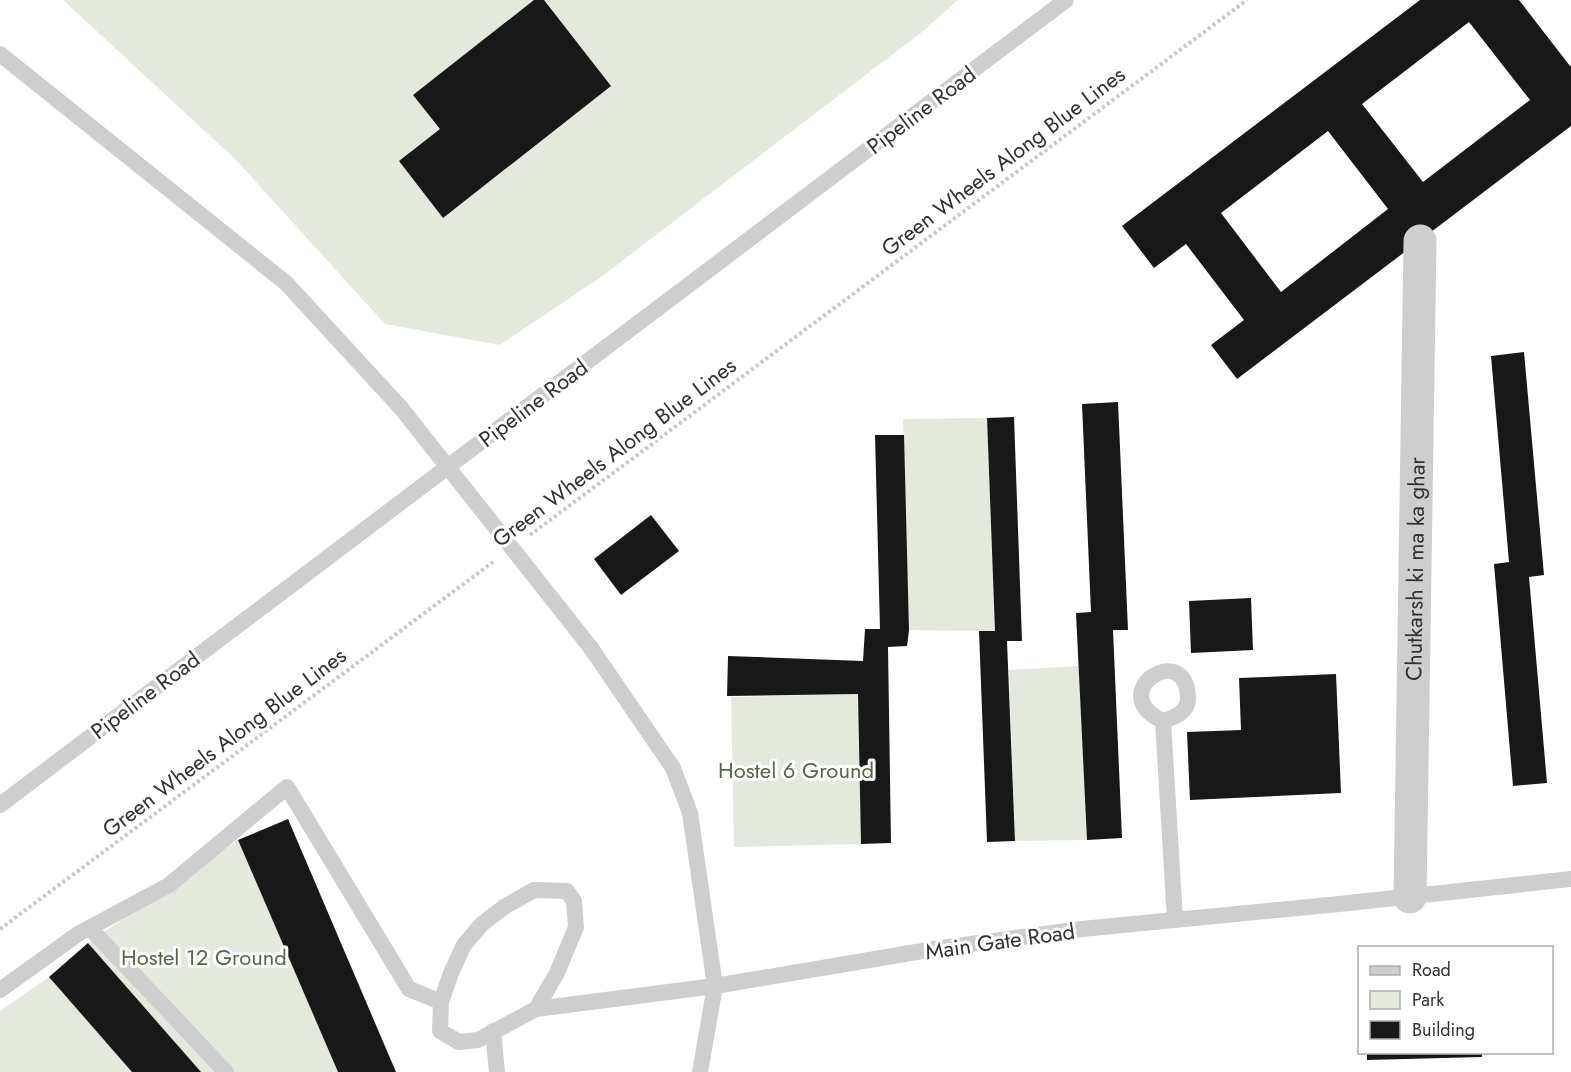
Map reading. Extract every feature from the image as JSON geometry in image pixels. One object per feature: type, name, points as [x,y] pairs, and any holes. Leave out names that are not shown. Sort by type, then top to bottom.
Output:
[{"type":"street","name":"Chutkarsh ki ma ka ghar","points":[[1410,897],[1420,241]]},
{"type":"lane","name":"Pipeline Road","points":[[0,805],[1066,0]]},
{"type":"lane","points":[[0,54],[286,283],[401,408],[591,648],[672,768],[690,813],[715,986],[700,1072]]},
{"type":"lane","points":[[1163,721],[1176,920]]},
{"type":"lane","points":[[0,990],[90,928],[169,885],[287,787],[409,989],[441,1002],[464,945],[482,924],[504,907],[534,890],[567,891],[574,901],[576,927],[557,973],[536,1009]]},
{"type":"lane","name":"Main Gate Road","points":[[441,1002],[440,1031],[459,1042],[478,1040],[536,1009],[715,986],[934,949],[1082,929],[1571,879]]},
{"type":"lane","points":[[90,928],[226,1072]]},
{"type":"lane","points":[[493,1030],[497,1072]]},
{"type":"path","name":"Green Wheels Along Blue Lines","points":[[526,538],[1247,0]]},
{"type":"path","name":"Green Wheels Along Blue Lines","points":[[0,929],[498,559]]},
{"type":"green space","points":[[63,0],[958,0],[922,32],[601,277],[500,345],[385,324],[236,160]]},
{"type":"green space","points":[[987,418],[995,631],[909,630],[903,419]]},
{"type":"green space","points":[[1079,666],[1087,840],[1015,841],[1009,670]]},
{"type":"green space","name":"Hostel 6 Ground","points":[[858,694],[861,844],[734,847],[731,697]]},
{"type":"green space","name":"Hostel 12 Ground","points":[[238,840],[338,1072],[201,1072],[88,943]]},
{"type":"green space","name":"Hostel 12 Ground","points":[[49,977],[132,1072],[0,1072],[0,1011]]},
{"type":"building","points":[[534,0],[544,0],[611,86],[443,218],[399,161],[440,129],[413,95]]},
{"type":"building","points":[[1420,0],[1519,0],[1571,65],[1571,126],[1237,379],[1211,345],[1244,320],[1186,244],[1154,268],[1122,226]],"holes":[[[1469,22],[1530,100],[1423,182],[1362,104]],[[1328,131],[1388,209],[1281,292],[1221,213]]]},
{"type":"building","points":[[1524,352],[1544,575],[1529,577],[1547,783],[1513,786],[1494,564],[1509,562],[1491,356]]},
{"type":"building","points":[[1118,402],[1128,630],[1113,630],[1122,838],[1087,840],[1076,613],[1091,612],[1082,404]]},
{"type":"building","points":[[1014,417],[1022,641],[1007,641],[1015,841],[987,842],[979,631],[995,631],[987,418]]},
{"type":"building","points":[[875,435],[904,435],[909,630],[907,646],[888,647],[891,843],[861,844],[858,694],[727,696],[728,656],[863,661],[865,629],[880,629]]},
{"type":"building","points":[[651,515],[679,551],[621,595],[594,559]]},
{"type":"building","points":[[1251,598],[1253,650],[1191,653],[1189,601]]},
{"type":"building","points":[[1336,674],[1341,793],[1190,800],[1187,732],[1241,730],[1239,678]]},
{"type":"building","points":[[288,819],[396,1072],[338,1072],[238,840]]},
{"type":"building","points":[[88,943],[201,1072],[132,1072],[49,977]]},
{"type":"building","points":[[1367,1054],[1482,1054],[1482,1057],[1367,1060]]}]
